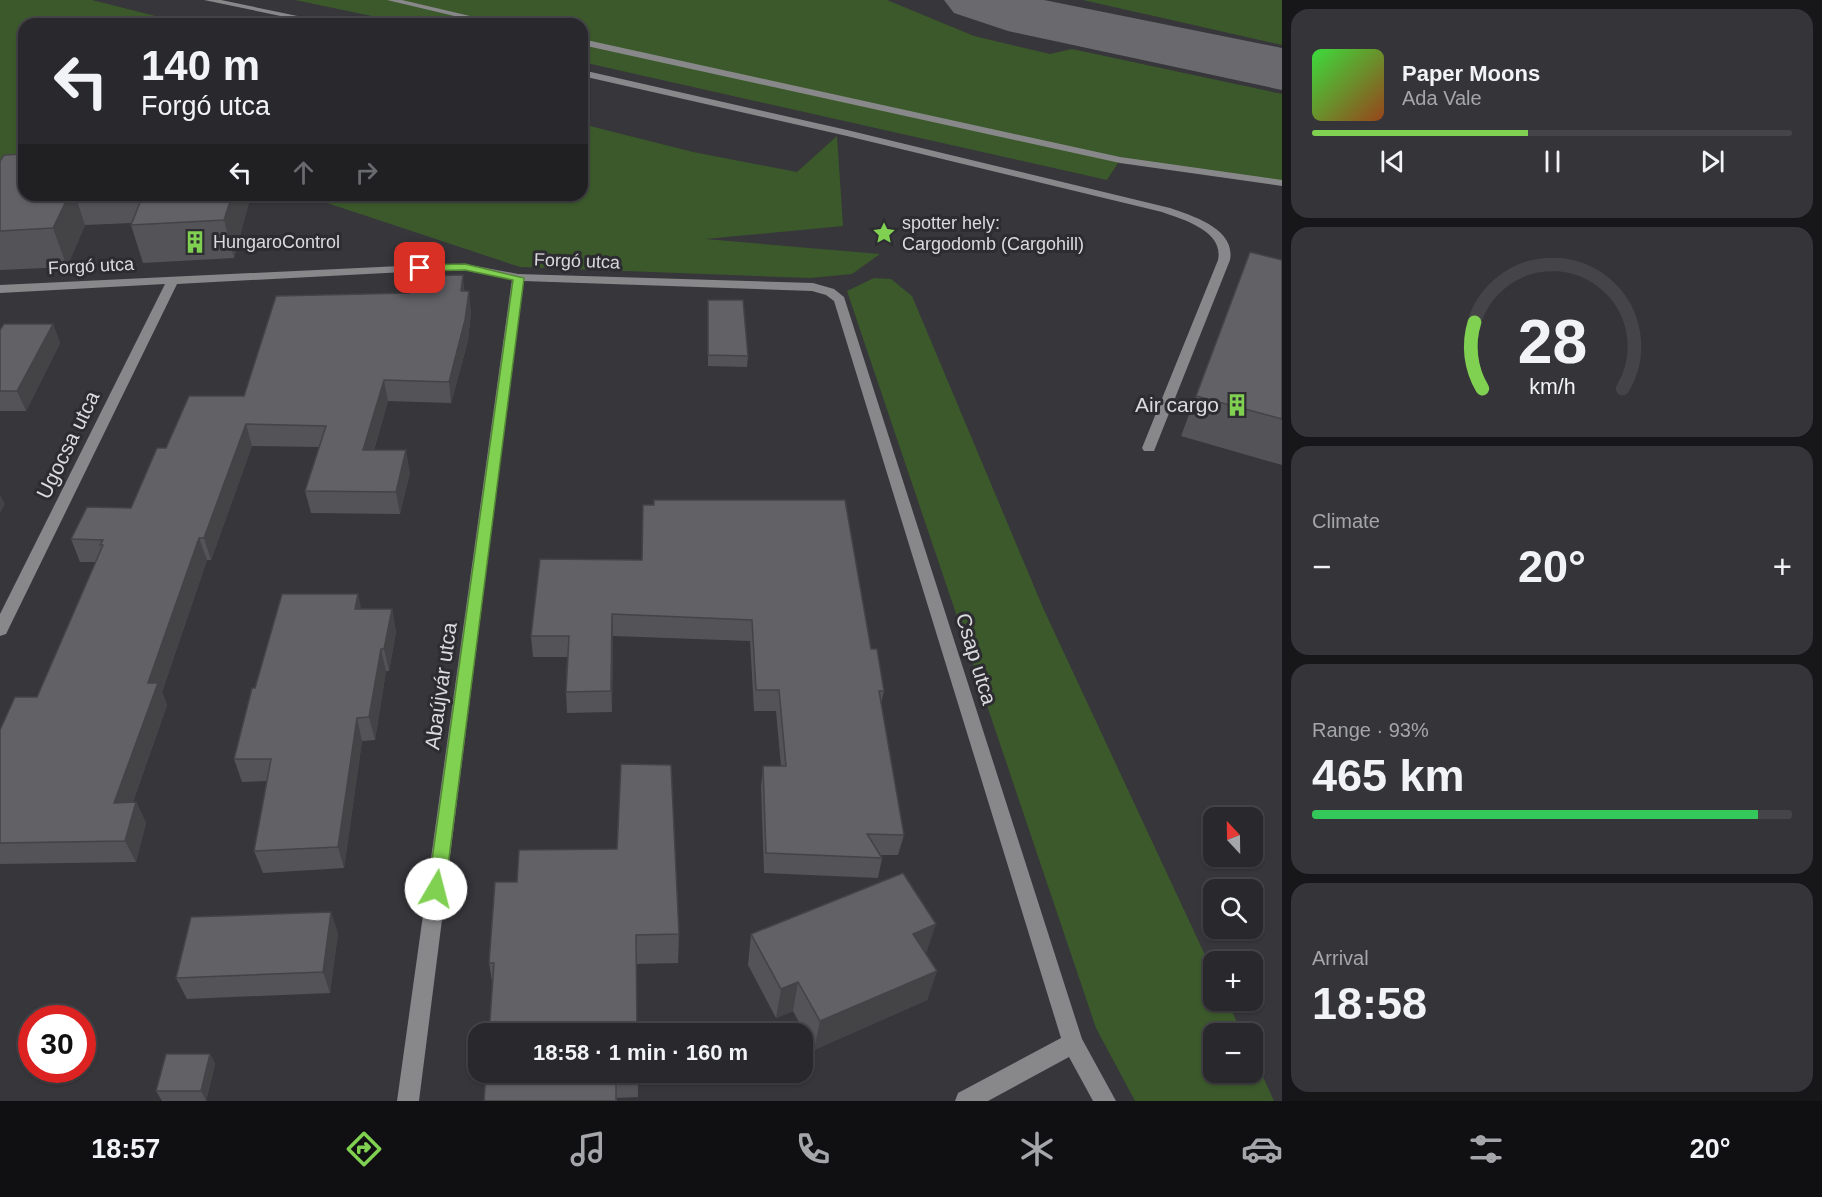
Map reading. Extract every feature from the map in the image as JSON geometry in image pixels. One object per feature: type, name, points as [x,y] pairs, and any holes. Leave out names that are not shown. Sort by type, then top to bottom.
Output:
[{"type":"street","points":[[208,0],[301,18]]},
{"type":"street","points":[[391,0],[473,18]]},
{"type":"street","points":[[588,43],[1120,160],[1282,183]]},
{"type":"street","points":[[588,74],[733,106],[1166,210],[1190,218],[1207,228],[1220,239],[1226,252],[1149,448]]},
{"type":"street","name":"Forgó utca","points":[[0,289],[465,267],[518,278],[813,287],[830,292]]},
{"type":"street","name":"Abaújvár utca","points":[[408,1101],[518,278]]},
{"type":"street","name":"Ugocsa utca","points":[[0,630],[173,280]]},
{"type":"street","name":"Csap utca","points":[[830,292],[840,300],[1073,1043],[1105,1101]]},
{"type":"street","points":[[966,1101],[1073,1043]]},
{"type":"green space","points":[[0,0],[92,0],[163,18],[18,18],[18,174],[0,175]]},
{"type":"green space","points":[[295,0],[887,0],[974,36],[1050,54],[1072,49],[1282,94],[1282,183],[1120,160],[1107,180],[588,63],[588,18],[381,18]]},
{"type":"green space","points":[[1083,0],[1282,0],[1282,45]]},
{"type":"green space","points":[[588,126],[693,152],[797,172],[837,136],[843,226],[705,239],[880,254],[852,274],[810,278],[520,267],[321,201],[588,201]]},
{"type":"green space","points":[[874,278],[891,279],[912,296],[1044,610],[1203,951],[1203,1011],[1232,1011],[1237,1023],[1203,1023],[1203,1083],[1263,1083],[1263,1077],[1274,1101],[1135,1101],[1096,1028],[847,291]]},
{"type":"building","points":[[18,154],[18,201],[66,201],[53,228],[0,231],[0,161],[4,155]]},
{"type":"building","points":[[141,201],[230,201],[224,220],[131,225]]},
{"type":"building","name":"Air cargo","points":[[1250,252],[1282,260],[1282,419],[1196,396]]},
{"type":"building","points":[[463,275],[461,291],[469,291],[465,320],[449,382],[384,380],[363,450],[406,450],[396,492],[305,491],[326,426],[246,424],[204,538],[199,538],[148,683],[158,683],[114,803],[136,802],[125,841],[0,843],[0,730],[15,697],[37,697],[103,545],[100,545],[103,540],[71,539],[87,507],[131,508],[157,448],[166,448],[189,396],[244,396],[276,296],[409,293],[411,284],[422,284],[424,276]]},
{"type":"building","points":[[708,300],[743,300],[748,356],[708,355]]},
{"type":"building","points":[[4,324],[53,324],[17,391],[0,391],[0,330]]},
{"type":"building","points":[[654,500],[845,500],[871,649],[877,649],[884,691],[879,691],[904,835],[867,834],[882,858],[766,853],[763,766],[786,766],[779,690],[756,690],[752,620],[612,614],[611,691],[566,692],[569,636],[531,636],[540,559],[642,560],[643,505],[654,505]]},
{"type":"building","points":[[282,594],[358,594],[355,609],[392,609],[384,649],[381,649],[369,717],[357,718],[338,847],[254,851],[271,759],[234,759],[252,688],[255,688]]},
{"type":"building","points":[[621,764],[671,765],[679,934],[636,935],[637,1023],[490,1023],[494,963],[489,963],[495,882],[517,882],[519,850],[617,849]]},
{"type":"building","points":[[903,873],[936,924],[913,934],[937,971],[820,1021],[798,982],[781,989],[751,934]]},
{"type":"building","points":[[331,912],[323,972],[176,978],[191,917]]},
{"type":"building","points":[[166,1054],[210,1054],[201,1091],[156,1091]]},
{"type":"building","points":[[485,1083],[616,1083],[616,1101],[484,1101]]},
{"type":"taxiway","points":[[976,0],[1031,17],[1282,69]]},
{"type":"place","name":"spotter hely: Cargodomb (Cargohill)","points":[[884,233]]},
{"type":"place","name":"HungaroControl","points":[[195,242]]},
{"type":"place","name":"Air cargo","points":[[1237,405]]},
{"type":"route","points":[[420,268],[465,267],[518,278],[436,889]]}]
